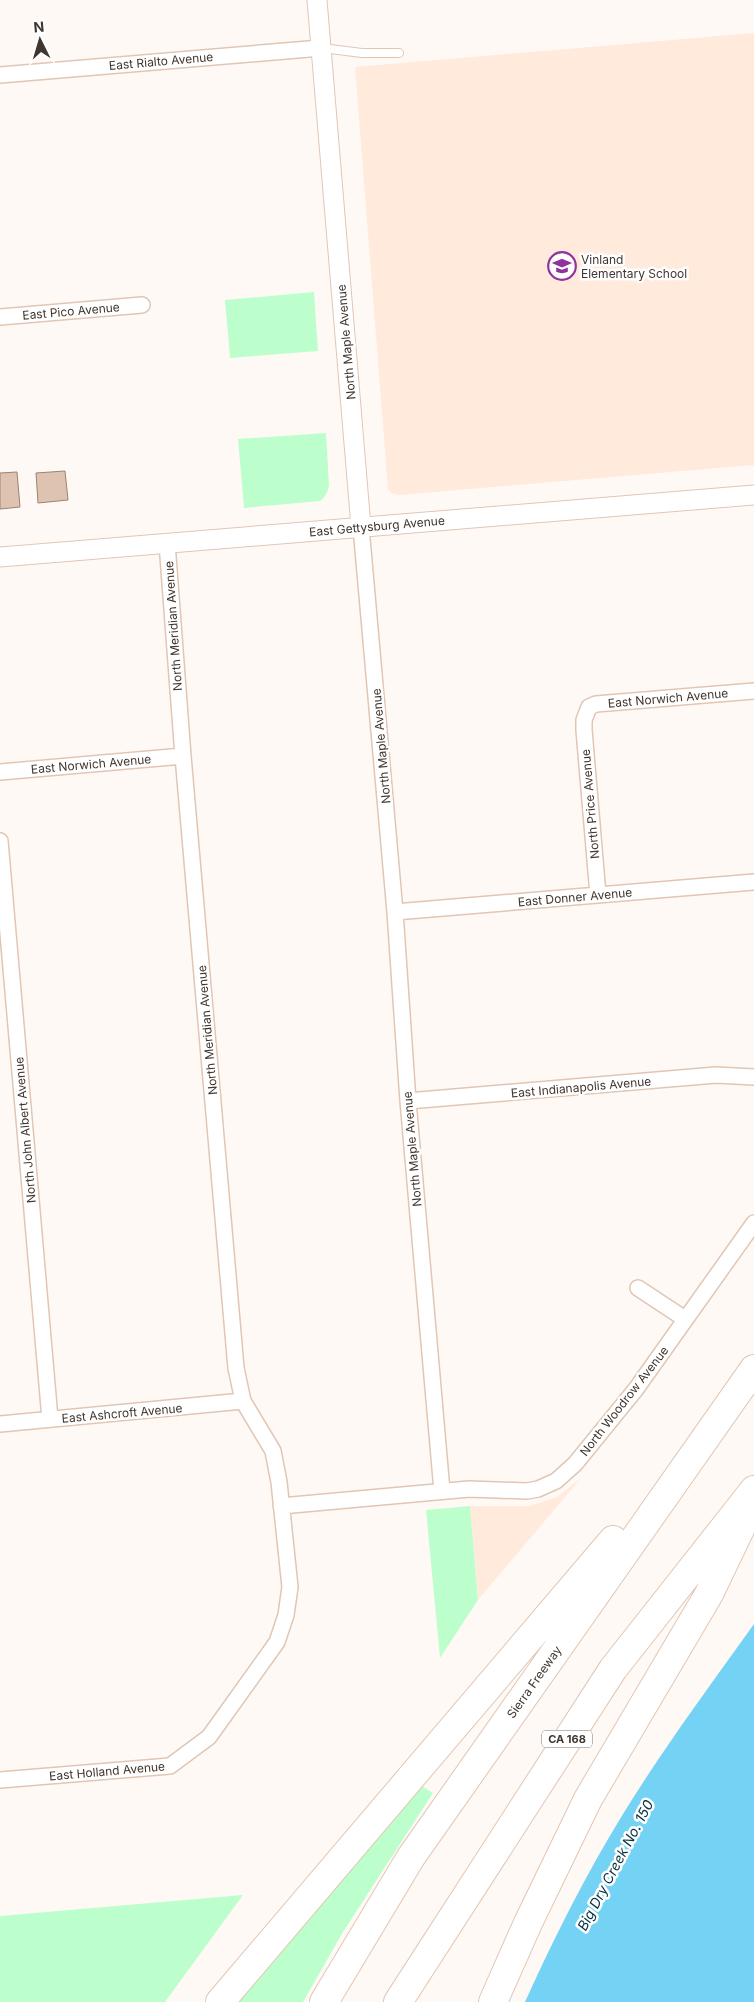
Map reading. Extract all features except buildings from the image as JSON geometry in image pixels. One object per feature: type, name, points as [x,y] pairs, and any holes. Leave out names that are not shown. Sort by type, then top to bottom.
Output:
[{"type":"highway","name":"Sierra Freeway","points":[[324,2002],[412,1857],[754,1369]]},
{"type":"highway","name":"CA 168","points":[[398,2002],[613,1669],[754,1490]]},
{"type":"highway","points":[[493,2002],[528,1923],[588,1799],[709,1594],[754,1499]]},
{"type":"highway","points":[[220,2002],[620,1532],[660,1501]]},
{"type":"street","name":"North Maple Avenue","points":[[317,0],[361,527],[396,912],[408,1101],[442,1491]]},
{"type":"street","name":"East Rialto Avenue","points":[[0,75],[321,48]]},
{"type":"street","name":"East Pico Avenue","points":[[0,317],[142,305]]},
{"type":"street","name":"East Gettysburg Avenue","points":[[0,557],[754,495]]},
{"type":"street","name":"North Meridian Avenue","points":[[167,543],[183,756],[236,1368],[243,1401],[273,1451],[281,1506]]},
{"type":"street","name":"East Norwich Avenue","points":[[586,712],[596,704],[754,691]]},
{"type":"street","name":"North Price Avenue","points":[[586,712],[584,730],[598,895]]},
{"type":"street","name":"East Norwich Avenue","points":[[0,772],[183,756]]},
{"type":"street","name":"North John Albert Avenue","points":[[0,841],[50,1419]]},
{"type":"street","name":"East Donner Avenue","points":[[396,912],[754,882]]},
{"type":"street","name":"East Indianapolis Avenue","points":[[408,1101],[716,1075],[754,1077]]},
{"type":"street","name":"North Woodrow Avenue","points":[[442,1491],[469,1489],[527,1491],[546,1486],[566,1474],[636,1389],[754,1223]]},
{"type":"street","points":[[638,1288],[686,1319]]},
{"type":"street","name":"East Ashcroft Avenue","points":[[0,1424],[243,1401]]},
{"type":"street","points":[[281,1506],[442,1491]]},
{"type":"street","name":"East Holland Avenue","points":[[0,1780],[170,1766],[209,1736],[277,1642],[286,1615],[290,1587],[281,1506]]},
{"type":"lane","points":[[321,48],[362,53],[399,53]]},
{"type":"shaded area","name":"Vinland Elementary School","points":[[754,33],[754,465],[399,495],[391,493],[388,489],[355,67]]},
{"type":"shaded area","points":[[581,1478],[478,1600],[470,1506],[529,1506],[557,1497]]},
{"type":"green space","points":[[314,292],[318,351],[230,358],[225,300]]},
{"type":"green space","points":[[326,433],[329,485],[326,494],[320,501],[244,508],[238,439]]},
{"type":"green space","points":[[470,1506],[478,1600],[440,1658],[426,1510]]},
{"type":"green space","points":[[420,1785],[433,1793],[343,1932],[303,2002],[235,2002]]},
{"type":"green space","points":[[243,1895],[165,2002],[0,2002],[0,1916]]},
{"type":"water","name":"Big Dry Creek No. 150","points":[[754,1624],[754,2002],[525,2002],[571,1907],[623,1814],[670,1742]]},
{"type":"place","name":"Vinland Elementary School","points":[[562,266]]}]
